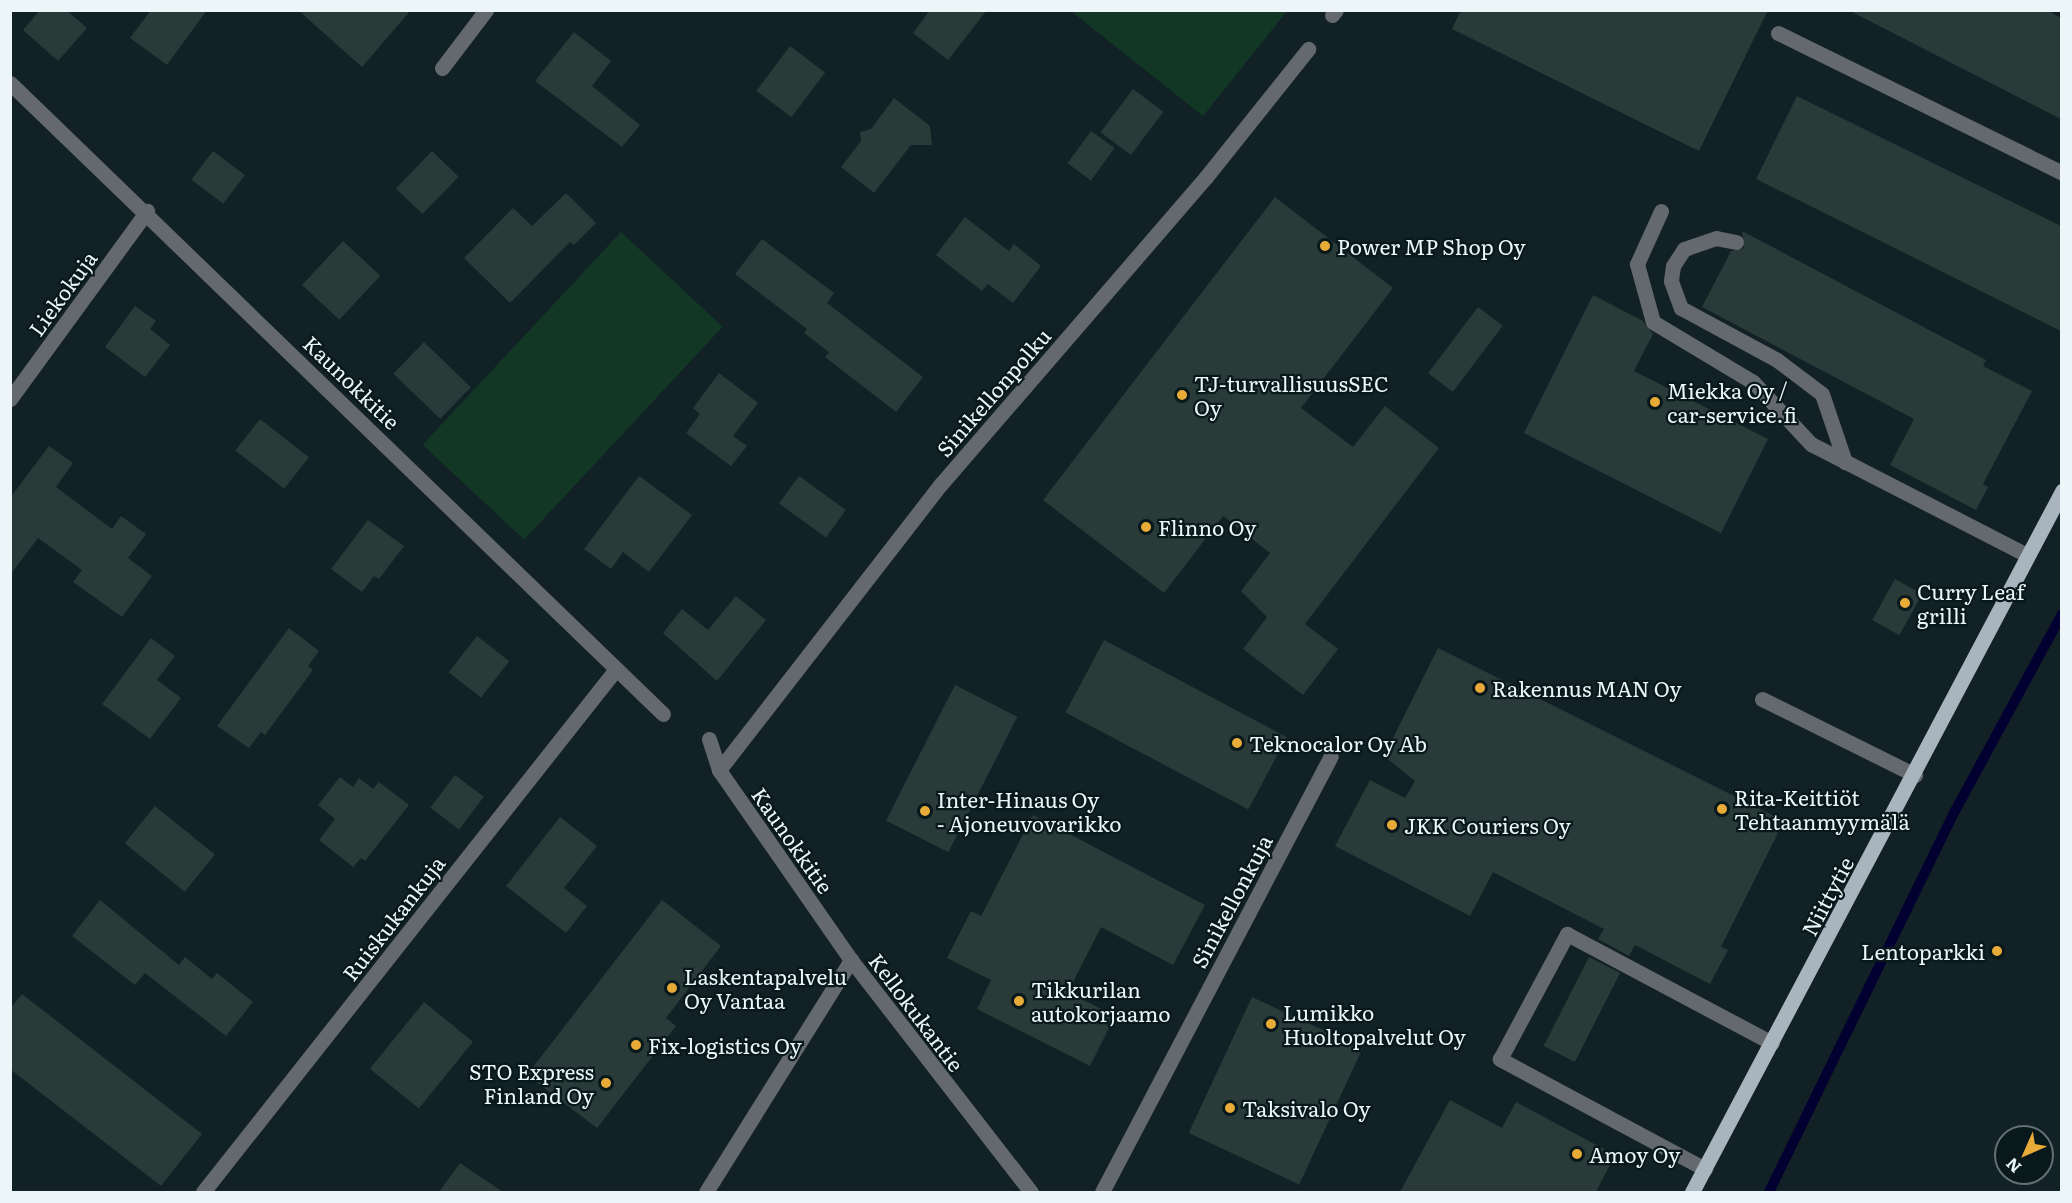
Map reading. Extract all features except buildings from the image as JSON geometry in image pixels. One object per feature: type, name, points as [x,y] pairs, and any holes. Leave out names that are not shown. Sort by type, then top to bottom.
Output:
[{"type":"main road","name":"Niittytie","points":[[1692,1192],[1915,775],[2061,491]]},
{"type":"street","points":[[442,68],[486,10]]},
{"type":"street","points":[[1778,33],[2061,173]]},
{"type":"street","name":"Sinikellonpolku","points":[[719,770],[941,484],[1206,177],[1308,49]]},
{"type":"street","name":"Kaunokkitie","points":[[10,83],[147,211],[663,714]]},
{"type":"street","name":"Liekokuja","points":[[10,399],[147,211]]},
{"type":"street","points":[[1661,212],[1637,264],[1653,322],[1753,382],[1811,444],[2027,555]]},
{"type":"street","points":[[1736,242],[1716,238],[1684,249],[1673,266],[1671,281],[1681,308],[1804,378],[1822,394],[1845,462]]},
{"type":"street","name":"Ruiskukankuja","points":[[203,1192],[616,669]]},
{"type":"street","points":[[1762,699],[1915,775]]},
{"type":"street","name":"Kaunokkitie","points":[[708,739],[719,770],[851,960]]},
{"type":"street","name":"Sinikellonkuja","points":[[1102,1192],[1331,756]]},
{"type":"street","points":[[1705,1169],[1500,1059],[1567,934],[1772,1043]]},
{"type":"street","name":"Kellokukantie","points":[[706,1192],[851,960],[1031,1192]]},
{"type":"green space","points":[[1071,11],[1287,11],[1203,116]]},
{"type":"green space","points":[[621,232],[723,327],[524,540],[423,445]]},
{"type":"waterway","points":[[1769,1192],[1955,811],[2062,614]]},
{"type":"place","name":"Power MP Shop Oy","points":[[1325,246]]},
{"type":"place","name":"TJ-turvallisuusSEC Oy","points":[[1182,395]]},
{"type":"place","name":"Miekka Oy / car-service.fi","points":[[1655,402]]},
{"type":"place","name":"Flinno Oy","points":[[1146,527]]},
{"type":"place","name":"Curry Leaf grilli","points":[[1905,603]]},
{"type":"place","name":"Rakennus MAN Oy","points":[[1480,688]]},
{"type":"place","name":"Teknocalor Oy Ab","points":[[1237,743]]},
{"type":"place","name":"Rita-Keittiöt Tehtaanmyymälä","points":[[1722,809]]},
{"type":"place","name":"Inter-Hinaus Oy - Ajoneuvovarikko","points":[[925,811]]},
{"type":"place","name":"JKK Couriers Oy","points":[[1392,825]]},
{"type":"place","name":"Lentoparkki","points":[[1997,951]]},
{"type":"place","name":"Laskentapalvelu Oy Vantaa","points":[[672,988]]},
{"type":"place","name":"Tikkurilan autokorjaamo","points":[[1019,1001]]},
{"type":"place","name":"Lumikko Huoltopalvelut Oy","points":[[1271,1024]]},
{"type":"place","name":"Fix-logistics Oy","points":[[636,1045]]},
{"type":"place","name":"STO Express Finland Oy","points":[[606,1083]]},
{"type":"place","name":"Taksivalo Oy","points":[[1230,1108]]},
{"type":"place","name":"Amoy Oy","points":[[1577,1154]]}]
